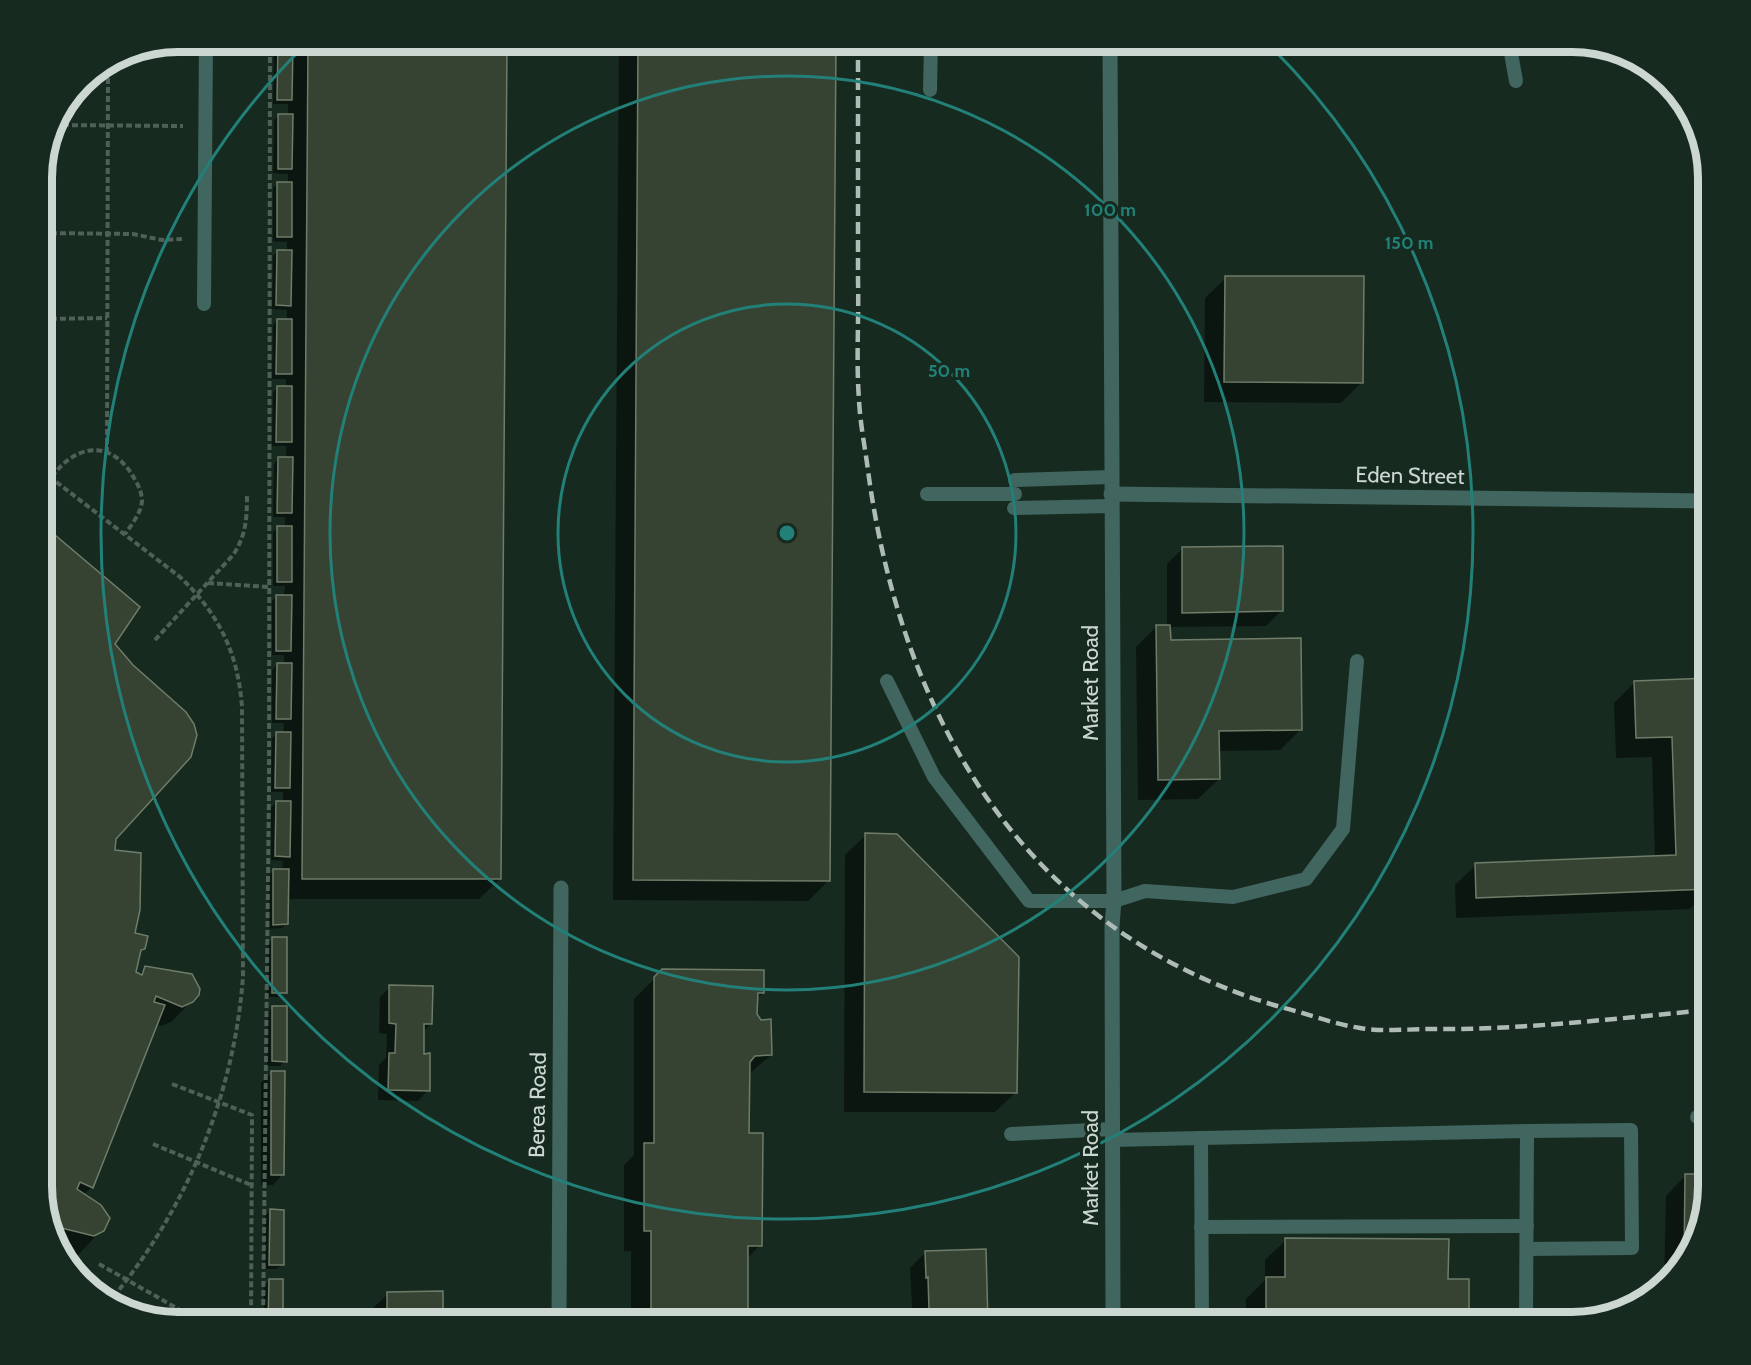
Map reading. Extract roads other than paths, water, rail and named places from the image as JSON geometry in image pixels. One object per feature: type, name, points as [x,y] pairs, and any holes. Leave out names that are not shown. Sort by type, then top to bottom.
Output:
[{"type":"street","name":"Market Road","points":[[1110,52],[1114,901],[1112,926],[1113,1312]]},
{"type":"street","name":"Eden Street","points":[[1111,500],[1698,501]]},
{"type":"street","name":"Berea Road","points":[[558,1312],[561,888]]},
{"type":"lane","points":[[930,90],[931,52]]},
{"type":"lane","points":[[1511,52],[1516,81]]},
{"type":"lane","points":[[204,304],[206,53]]},
{"type":"lane","points":[[1015,494],[1111,477]]},
{"type":"lane","points":[[927,494],[1015,494],[1111,500]]},
{"type":"lane","points":[[887,681],[934,777],[1029,901],[1114,901],[1145,891],[1233,897],[1305,879],[1343,829],[1357,661]]},
{"type":"lane","points":[[1011,1134],[1112,1134],[1201,1138],[1631,1130],[1632,1248],[1527,1249]]},
{"type":"lane","points":[[1526,1312],[1527,1131]]},
{"type":"lane","points":[[1201,1138],[1202,1312]]},
{"type":"lane","points":[[1201,1227],[1527,1226]]},
{"type":"railway","points":[[858,53],[858,385],[863,439],[884,558],[911,649],[948,733],[995,809],[1053,877],[1123,934],[1205,979],[1299,1012],[1352,1027],[1387,1030],[1501,1028],[1698,1011]]}]
